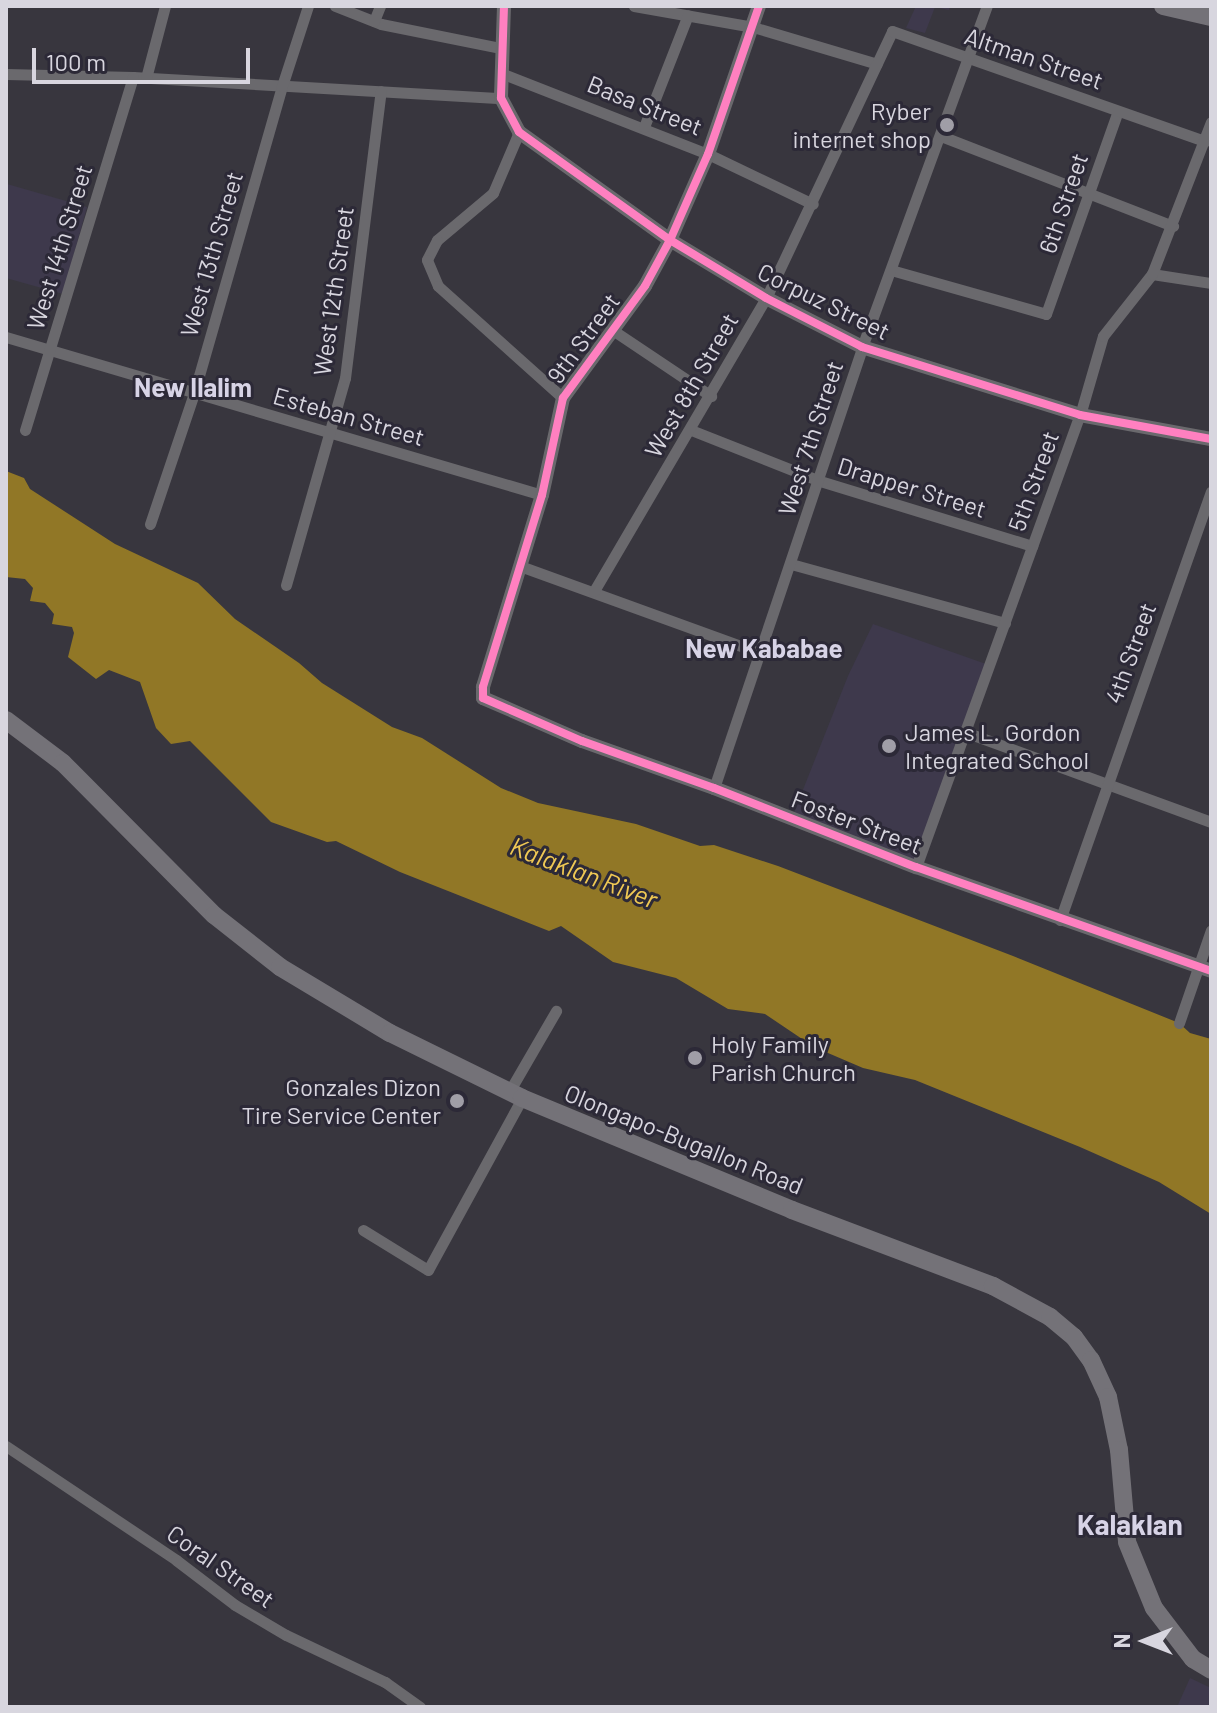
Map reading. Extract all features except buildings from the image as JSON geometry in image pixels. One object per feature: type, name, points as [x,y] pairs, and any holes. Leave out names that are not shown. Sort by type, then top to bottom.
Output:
[{"type":"main road","points":[[1163,6],[1211,17]]},
{"type":"main road","name":"Olongapo-Bugallon Road","points":[[6,720],[63,763],[204,905],[280,967],[390,1033],[515,1095],[792,1210],[993,1286],[1050,1317],[1074,1337],[1091,1360],[1108,1397],[1119,1450],[1127,1542],[1154,1608],[1193,1659],[1211,1670]]},
{"type":"street","points":[[146,78],[165,6]]},
{"type":"street","name":"West 13th Street","points":[[150,524],[194,393],[308,6]]},
{"type":"street","points":[[335,6],[374,21],[500,48]]},
{"type":"street","points":[[374,21],[380,6]]},
{"type":"street","name":"Corpuz Street","points":[[504,6],[500,48],[501,98],[519,132],[670,240],[766,298],[862,347],[1080,415],[1211,439]]},
{"type":"street","points":[[634,6],[753,27],[877,64]]},
{"type":"street","name":"9th Street","points":[[491,703],[483,698],[483,687],[542,495],[563,398],[614,331],[670,240],[708,154],[759,6]]},
{"type":"street","name":"West 7th Street","points":[[714,788],[820,481],[862,347],[987,6]]},
{"type":"street","points":[[644,127],[688,15]]},
{"type":"street","name":"Altman Street","points":[[877,64],[893,31],[1205,141]]},
{"type":"street","name":"West 8th Street","points":[[594,591],[766,298],[877,64]]},
{"type":"street","name":"Basa Street","points":[[501,73],[644,127],[813,204]]},
{"type":"street","points":[[6,74],[133,77],[501,98]]},
{"type":"street","name":"West 14th Street","points":[[25,430],[133,77]]},
{"type":"street","name":"West 12th Street","points":[[286,585],[345,378],[360,281],[381,91]]},
{"type":"street","name":"6th Street","points":[[891,270],[1042,314],[1049,309],[1118,111]]},
{"type":"street","name":"5th Street","points":[[916,867],[1080,415],[1103,336],[1152,274],[1211,122]]},
{"type":"street","points":[[519,132],[493,193],[437,240],[427,260],[438,286],[563,398]]},
{"type":"street","points":[[941,136],[1173,226]]},
{"type":"street","points":[[1152,274],[1211,283]]},
{"type":"street","points":[[614,331],[711,396]]},
{"type":"street","name":"Esteban Street","points":[[6,337],[542,495]]},
{"type":"street","name":"Drapper Street","points":[[691,430],[820,481],[1032,546]]},
{"type":"street","name":"4th Street","points":[[1060,920],[1211,492]]},
{"type":"street","points":[[791,564],[1005,623]]},
{"type":"street","points":[[520,566],[760,653]]},
{"type":"street","name":"Foster Street","points":[[491,703],[582,741],[714,788],[916,867],[1204,969]]},
{"type":"street","points":[[965,732],[1211,822]]},
{"type":"street","points":[[1179,1023],[1204,969],[1211,930]]},
{"type":"street","points":[[363,1230],[428,1270],[556,1011]]},
{"type":"street","name":"Coral Street","points":[[6,1446],[176,1560],[235,1605],[286,1635],[385,1682],[420,1707]]},
{"type":"shaded area","points":[[916,6],[950,6],[949,10],[935,7],[925,33],[906,28]]},
{"type":"shaded area","points":[[7,184],[87,207],[63,294],[6,278]]},
{"type":"shaded area","name":"James L. Gordon Integrated School","points":[[873,624],[986,664],[916,862],[793,815],[848,676]]},
{"type":"shaded area","points":[[1190,1678],[1211,1688],[1211,1707],[1177,1707]]},
{"type":"water","name":"Kalaklan River","points":[[6,471],[24,478],[30,489],[115,544],[198,583],[235,619],[299,663],[322,683],[392,727],[422,738],[501,788],[538,803],[636,824],[700,846],[714,845],[778,866],[1013,956],[1179,1023],[1190,1033],[1211,1039],[1211,1214],[1159,1182],[1080,1147],[915,1080],[863,1068],[814,1047],[765,1014],[728,1009],[676,978],[613,962],[561,926],[549,931],[400,872],[336,841],[327,842],[271,822],[190,741],[171,744],[156,728],[140,682],[109,670],[96,679],[68,657],[74,633],[72,627],[52,624],[54,614],[45,603],[30,601],[33,588],[25,579],[6,577]]},
{"type":"cycle path","points":[[504,6],[501,98],[519,132],[670,240],[766,298],[862,347],[1080,415],[1211,439]]},
{"type":"cycle path","points":[[759,6],[708,154],[670,240],[645,286],[563,398],[542,495],[483,687],[483,698],[582,741],[714,788],[916,867],[1211,971]]},
{"type":"place","name":"Ryber internet shop","points":[[947,125]]},
{"type":"place","name":"James L. Gordon Integrated School","points":[[889,746]]},
{"type":"place","name":"Holy Family Parish Church","points":[[695,1058]]},
{"type":"place","name":"Gonzales Dizon Tire Service Center","points":[[457,1101]]},
{"type":"district","name":"New Ilalim","points":[[193,387]]},
{"type":"district","name":"New Kababae","points":[[764,648]]},
{"type":"district","name":"Kalaklan","points":[[1130,1524]]}]
